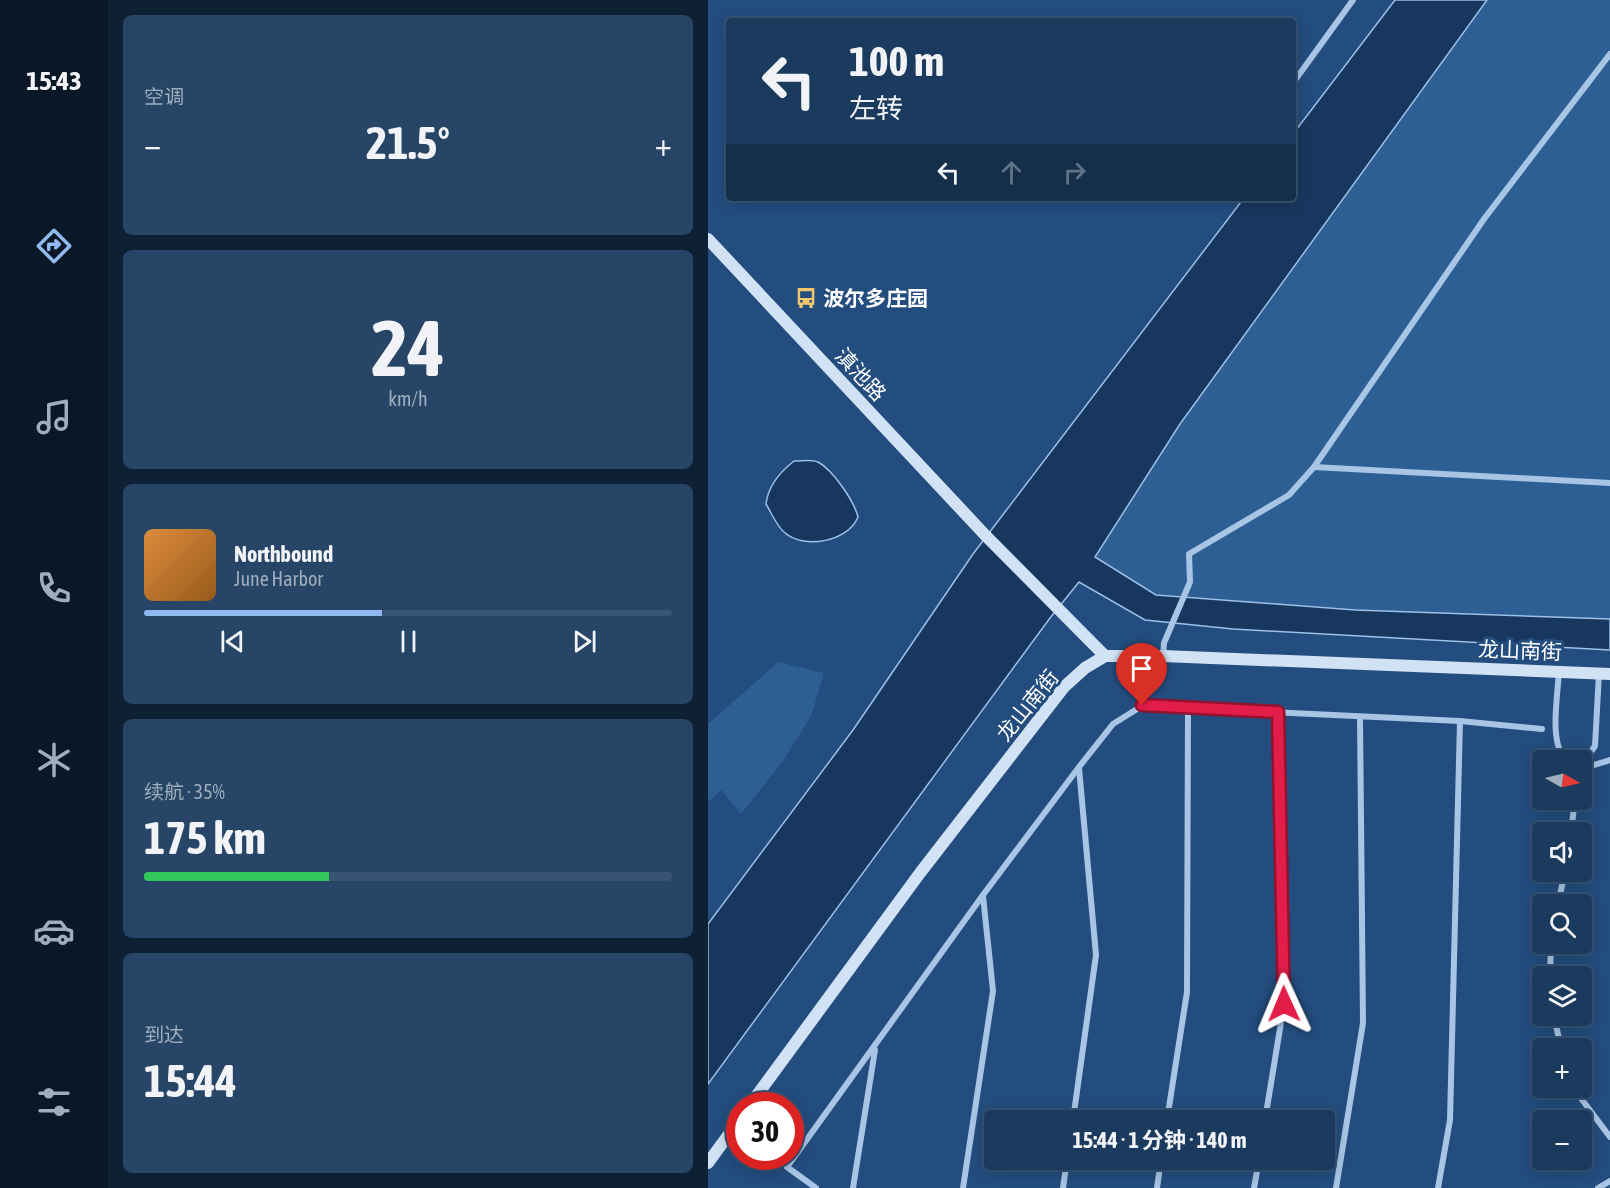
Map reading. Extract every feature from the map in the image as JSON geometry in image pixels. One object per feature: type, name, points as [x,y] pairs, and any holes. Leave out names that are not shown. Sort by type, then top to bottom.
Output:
[{"type":"street","points":[[1296,79],[1353,0]]},
{"type":"street","points":[[1163,656],[1164,643],[1190,582],[1188,554],[1289,495],[1314,467],[1484,219],[1610,54]]},
{"type":"street","name":"滇池路","points":[[708,238],[986,536],[1105,656]]},
{"type":"street","points":[[1314,467],[1610,483]]},
{"type":"street","name":"龙山南街","points":[[759,1092],[920,873],[1064,687],[1085,668],[1105,656],[1163,656],[1605,673]]},
{"type":"street","points":[[1559,671],[1556,728],[1560,750]]},
{"type":"street","points":[[1592,750],[1595,746],[1605,673]]},
{"type":"street","points":[[816,1188],[787,1167],[983,895],[1079,767],[1113,724],[1142,705],[1460,721],[1542,729]]},
{"type":"street","points":[[1168,1110],[1186,992],[1188,707]]},
{"type":"street","points":[[1267,1110],[1284,1004],[1278,712]]},
{"type":"street","points":[[1336,1188],[1363,1023],[1360,717]]},
{"type":"street","points":[[1438,1188],[1450,1120],[1460,721]]},
{"type":"street","points":[[1592,764],[1610,760]]},
{"type":"street","points":[[1073,1110],[1096,956],[1079,767]]},
{"type":"street","points":[[963,1188],[993,990],[983,895]]},
{"type":"street","points":[[852,1188],[875,1046]]},
{"type":"street","points":[[1581,1098],[1610,1137]]},
{"type":"street","points":[[708,1162],[726,1138]]},
{"type":"street","points":[[1063,1188],[1066,1170]]},
{"type":"street","points":[[1157,1188],[1160,1170]]},
{"type":"street","points":[[1254,1188],[1257,1170]]},
{"type":"street","points":[[1598,1188],[1610,1181]]},
{"type":"shaded area","points":[[1395,0],[1487,0],[1180,424],[1095,557],[1156,595],[1355,610],[1610,619],[1610,650],[1233,629],[1145,620],[1079,582],[1050,618],[708,1084],[708,924],[853,730],[973,554],[1242,201],[1296,201],[1296,130]]},
{"type":"shaded area","points":[[1487,0],[1610,0],[1610,619],[1355,610],[1156,595],[1095,557],[1180,424]]},
{"type":"shaded area","points":[[794,461],[818,462],[830,472],[842,486],[858,517],[853,526],[835,537],[813,542],[792,538],[784,532],[766,504],[775,480]]},
{"type":"shaded area","points":[[778,662],[824,673],[811,716],[783,761],[741,814],[721,790],[708,802],[708,724]]},
{"type":"place","name":"波尔多庄园","points":[[806,298]]},
{"type":"route","points":[[1142,705],[1278,712],[1284,1004]]}]
